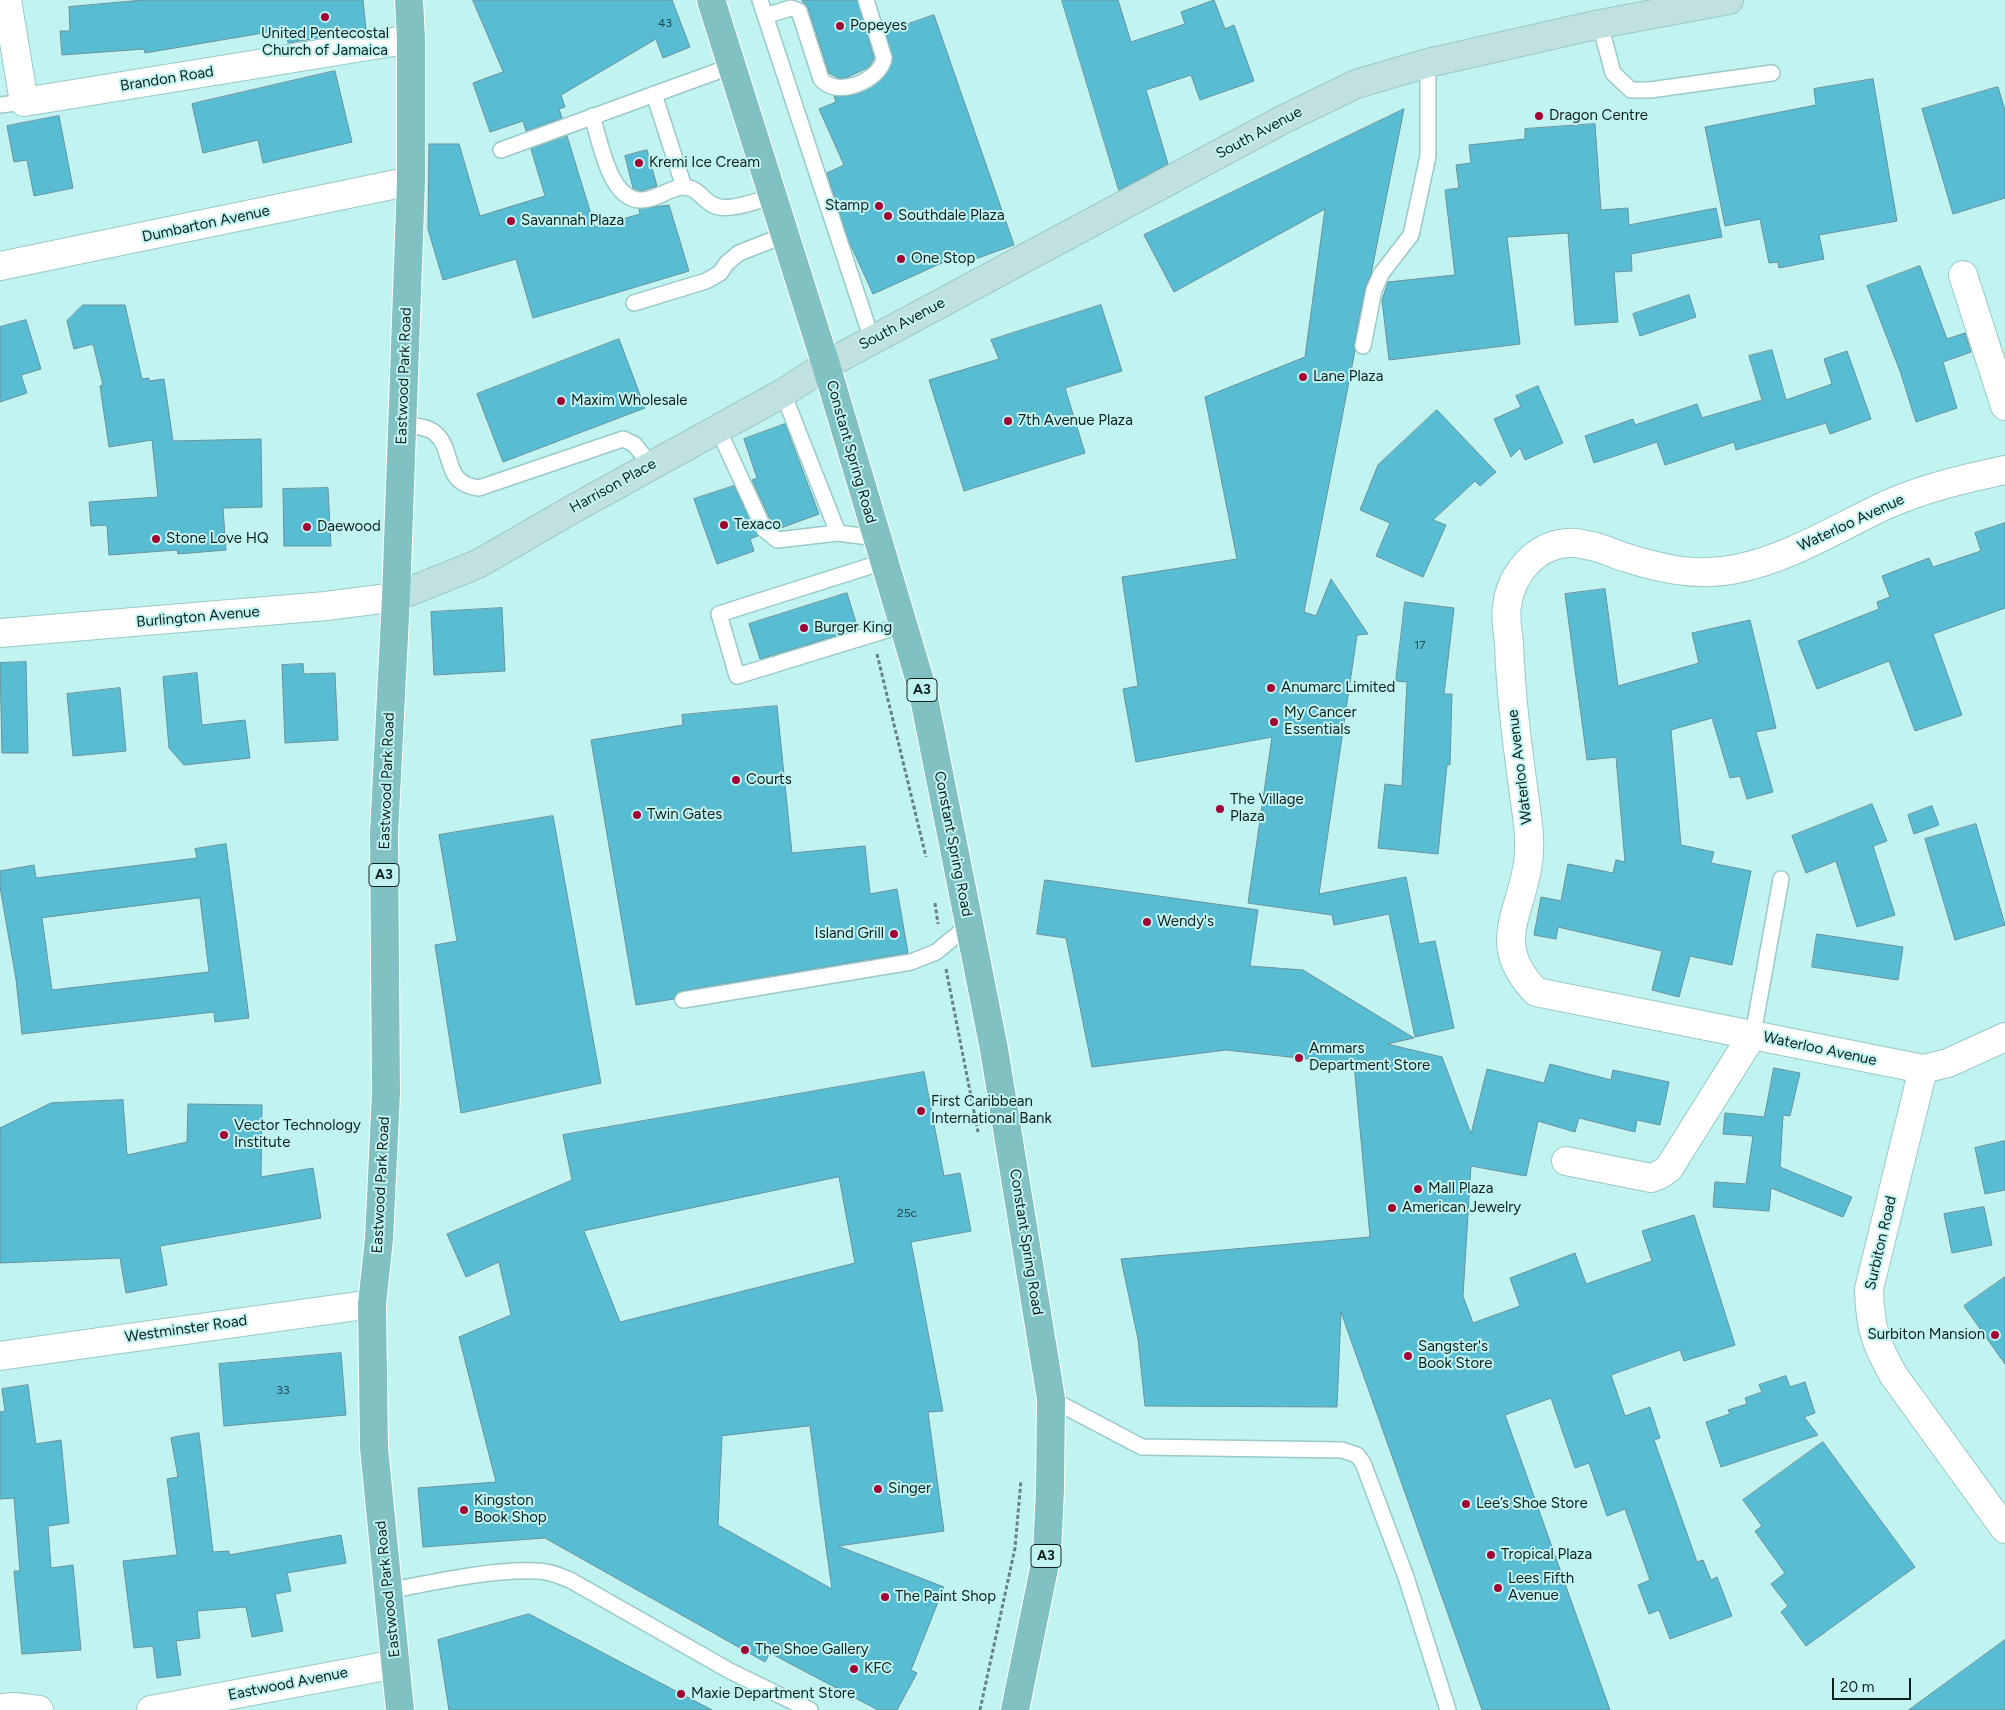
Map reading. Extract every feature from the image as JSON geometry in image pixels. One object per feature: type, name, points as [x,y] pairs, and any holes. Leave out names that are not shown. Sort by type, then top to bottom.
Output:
[{"type":"main road","name":"Eastwood Park Road","points":[[400,1710],[374,1448],[372,1304],[379,1239],[386,1093],[384,834],[396,597],[411,181],[411,39],[409,0]]},
{"type":"main road","name":"Constant Spring Road","points":[[711,0],[826,365],[922,688],[1000,1084],[1051,1399],[1047,1554],[1015,1710]]},
{"type":"main road","name":"South Avenue","points":[[826,365],[1282,120],[1356,84],[1428,63],[1600,24],[1728,0]]},
{"type":"main road","name":"Harrison Place","points":[[396,597],[478,564],[782,393],[826,365]]},
{"type":"street","name":"Brandon Road","points":[[7,0],[12,104],[411,39]]},
{"type":"street","name":"Dumbarton Avenue","points":[[0,266],[411,181]]},
{"type":"street","points":[[1963,275],[2005,406]]},
{"type":"street","name":"Waterloo Avenue","points":[[2005,470],[1920,491],[1770,561],[1736,569],[1709,573],[1681,572],[1623,557],[1596,547],[1569,542],[1548,547],[1528,560],[1515,581],[1506,606],[1510,689],[1528,822],[1528,863],[1513,915],[1511,935],[1512,957],[1523,978],[1536,992],[1753,1034],[1849,1056],[1923,1069],[1948,1063],[2005,1037]]},
{"type":"street","name":"Burlington Avenue","points":[[0,633],[326,606],[396,597]]},
{"type":"street","points":[[1566,1161],[1651,1178],[1661,1174],[1669,1168],[1753,1034]]},
{"type":"street","name":"Surbiton Road","points":[[1923,1069],[1869,1289],[1870,1320],[1878,1349],[1894,1376],[2005,1530]]},
{"type":"street","name":"Westminster Road","points":[[0,1356],[372,1304]]},
{"type":"street","name":"Eastwood Avenue","points":[[151,1710],[396,1664]]},
{"type":"street","points":[[0,1708],[15,1706],[39,1710]]},
{"type":"lane","points":[[760,0],[872,340]]},
{"type":"lane","points":[[765,16],[791,8],[799,11],[821,79],[829,86],[844,88],[874,76],[883,63],[884,58],[866,0]]},
{"type":"lane","points":[[1600,24],[1613,73],[1630,90],[1650,90],[1772,73]]},
{"type":"lane","points":[[1363,346],[1374,290],[1381,274],[1411,235],[1428,156],[1428,63]]},
{"type":"lane","points":[[501,150],[732,66]]},
{"type":"lane","points":[[654,94],[684,187]]},
{"type":"lane","points":[[592,116],[611,176],[621,193],[640,200],[684,187],[700,192],[713,205],[727,207],[773,197]]},
{"type":"lane","points":[[634,303],[706,281],[720,273],[727,263],[739,253],[785,236]]},
{"type":"lane","points":[[782,393],[838,532]]},
{"type":"lane","points":[[402,424],[427,428],[436,434],[457,478],[466,486],[479,488],[623,439],[634,444],[652,465]]},
{"type":"lane","points":[[718,428],[764,529],[777,540],[838,532],[880,550]]},
{"type":"lane","points":[[880,550],[719,614],[737,676],[903,625]]},
{"type":"lane","points":[[1753,1034],[1780,878]]},
{"type":"lane","points":[[683,1000],[912,962],[936,952],[969,925]]},
{"type":"lane","points":[[1051,1399],[1142,1447],[1342,1450],[1357,1455],[1364,1463],[1406,1577],[1448,1710]]},
{"type":"lane","points":[[388,1591],[446,1580],[522,1571],[555,1574],[570,1580],[730,1671],[810,1710]]},
{"type":"path","points":[[980,1710],[1015,1548],[1021,1474]]},
{"type":"building","points":[[144,0],[363,0],[366,30],[288,43],[286,29],[145,53],[144,49],[62,55],[60,31],[70,31],[69,7]]},
{"type":"building","points":[[473,0],[672,0],[690,47],[663,58],[656,39],[561,95],[565,107],[559,109],[562,118],[526,131],[523,121],[490,132],[473,83],[503,72]]},
{"type":"building","name":"Popeyes","points":[[802,0],[857,0],[874,58],[869,67],[846,78],[838,78],[829,73],[808,8]]},
{"type":"building","points":[[1062,0],[1118,0],[1131,42],[1185,24],[1181,12],[1214,0],[1225,29],[1234,25],[1254,81],[1200,100],[1191,75],[1146,90],[1168,164],[1119,190]]},
{"type":"building","points":[[934,15],[1014,245],[967,262],[964,253],[873,294],[848,239],[827,173],[844,165],[819,109],[836,102],[834,96],[848,96],[860,93],[882,79],[893,61],[886,32]]},
{"type":"building","points":[[335,71],[352,142],[263,163],[258,140],[203,153],[192,104]]},
{"type":"building","points":[[1873,79],[1897,221],[1819,235],[1824,259],[1779,268],[1778,262],[1769,263],[1760,219],[1725,226],[1705,127],[1816,105],[1814,89]]},
{"type":"building","points":[[1998,87],[2005,110],[2005,198],[1953,214],[1922,109]]},
{"type":"building","name":"Lane Plaza","points":[[1404,109],[1371,274],[1365,288],[1354,344],[1355,351],[1304,612],[1316,616],[1331,579],[1368,634],[1357,635],[1319,894],[1406,877],[1419,944],[1435,941],[1454,1028],[1415,1037],[1389,914],[1334,925],[1332,915],[1248,903],[1272,737],[1136,762],[1123,689],[1138,686],[1122,577],[1237,559],[1205,397],[1305,357],[1325,209],[1174,292],[1144,235]]},
{"type":"building","points":[[59,116],[73,188],[34,196],[27,160],[14,162],[7,126]]},
{"type":"building","points":[[1595,124],[1601,210],[1628,208],[1629,225],[1716,208],[1722,237],[1631,254],[1632,271],[1614,272],[1618,322],[1575,325],[1568,233],[1507,237],[1520,344],[1389,360],[1382,300],[1388,282],[1455,275],[1445,190],[1459,188],[1456,165],[1471,163],[1469,145],[1525,139],[1525,129]]},
{"type":"building","name":"Savannah Plaza","points":[[567,136],[595,227],[640,214],[639,209],[669,205],[689,271],[533,318],[516,259],[443,280],[428,229],[429,144],[459,144],[480,216],[545,196],[531,149]]},
{"type":"building","points":[[647,150],[657,186],[641,191],[633,188],[625,156]]},
{"type":"building","points":[[1920,266],[1947,339],[1965,333],[1971,352],[1943,362],[1957,408],[1916,422],[1900,371],[1867,286]]},
{"type":"building","points":[[1689,295],[1696,317],[1640,336],[1633,314]]},
{"type":"building","points":[[83,305],[125,305],[142,379],[149,378],[149,381],[164,379],[173,441],[261,439],[262,507],[223,508],[226,550],[178,554],[177,550],[109,555],[107,525],[91,526],[89,502],[158,497],[152,440],[109,447],[100,386],[103,385],[93,344],[74,349],[67,321]]},
{"type":"building","name":"7th Avenue Plaza","points":[[1101,305],[1122,371],[1065,388],[1085,453],[964,491],[929,380],[999,359],[991,340]]},
{"type":"building","points":[[26,320],[41,369],[21,375],[27,393],[0,402],[0,327]]},
{"type":"building","name":"Maxim Wholesale","points":[[619,339],[645,408],[503,462],[477,394]]},
{"type":"building","points":[[1772,350],[1786,400],[1832,384],[1824,359],[1847,351],[1871,419],[1830,434],[1826,423],[1736,450],[1734,442],[1665,465],[1657,442],[1594,463],[1585,436],[1633,419],[1635,425],[1697,404],[1702,418],[1762,400],[1749,356]]},
{"type":"building","points":[[1538,386],[1563,443],[1525,460],[1520,448],[1511,457],[1494,419],[1521,407],[1516,396]]},
{"type":"building","points":[[1437,410],[1496,472],[1480,486],[1475,481],[1433,520],[1446,525],[1423,577],[1376,556],[1390,523],[1360,510],[1378,465]]},
{"type":"building","name":"Texaco","points":[[785,424],[819,514],[778,529],[772,523],[752,480],[757,478],[744,439]]},
{"type":"building","name":"Texaco","points":[[734,486],[758,536],[750,539],[754,551],[717,564],[694,499]]},
{"type":"building","name":"Daewood","points":[[328,488],[331,546],[284,546],[283,489]]},
{"type":"building","points":[[2005,523],[2005,608],[1933,634],[1962,715],[1915,731],[1889,661],[1817,689],[1798,641],[1879,609],[1877,602],[1890,597],[1882,576],[1929,558],[1933,567],[1981,551],[1975,533]]},
{"type":"building","points":[[1605,589],[1618,686],[1699,663],[1692,633],[1750,620],[1776,728],[1756,732],[1773,792],[1747,799],[1740,776],[1730,778],[1712,718],[1671,730],[1681,845],[1714,852],[1711,863],[1751,871],[1732,965],[1690,956],[1679,997],[1652,990],[1662,951],[1558,927],[1556,939],[1534,935],[1541,897],[1561,901],[1568,864],[1613,873],[1616,860],[1625,862],[1616,757],[1587,760],[1565,594]]},
{"type":"building","name":"Burger King","points":[[847,593],[858,629],[760,659],[749,624]]},
{"type":"building","points":[[1405,602],[1454,608],[1444,694],[1452,694],[1450,765],[1447,765],[1438,854],[1378,848],[1385,784],[1402,786],[1407,682],[1396,681]]},
{"type":"building","points":[[502,608],[505,671],[434,675],[431,612]]},
{"type":"building","points":[[26,662],[28,753],[2,753],[0,663]]},
{"type":"building","points":[[303,664],[304,674],[335,673],[338,740],[285,743],[282,665]]},
{"type":"building","points":[[197,673],[202,725],[245,720],[250,758],[184,765],[169,748],[163,677]]},
{"type":"building","points":[[120,688],[126,751],[73,756],[67,694]]},
{"type":"building","points":[[777,706],[792,853],[865,846],[870,894],[897,889],[908,953],[681,991],[677,993],[674,999],[636,1005],[591,740],[683,725],[682,715]]},
{"type":"building","points":[[1872,804],[1887,841],[1873,846],[1895,915],[1857,927],[1836,861],[1806,873],[1792,836]]},
{"type":"building","points":[[1932,806],[1939,825],[1914,834],[1908,815]]},
{"type":"building","points":[[553,816],[601,1083],[461,1113],[435,945],[457,941],[439,835]]},
{"type":"building","points":[[1976,824],[2005,925],[1955,940],[1925,839]]},
{"type":"building","points":[[226,844],[249,1018],[215,1022],[214,1012],[22,1034],[16,979],[0,887],[0,871],[34,865],[36,878],[197,858],[195,849]],"holes":[[[200,898],[209,972],[52,990],[42,918]]]},
{"type":"building","points":[[1045,880],[1258,910],[1250,966],[1303,970],[1414,1038],[1387,1044],[1442,1057],[1471,1134],[1487,1069],[1544,1083],[1550,1064],[1611,1080],[1613,1070],[1669,1082],[1660,1125],[1637,1120],[1635,1132],[1579,1118],[1575,1132],[1538,1121],[1526,1176],[1471,1166],[1463,1296],[1473,1323],[1520,1306],[1510,1278],[1575,1253],[1586,1284],[1652,1261],[1642,1231],[1694,1215],[1735,1345],[1684,1361],[1680,1350],[1611,1375],[1625,1416],[1650,1407],[1660,1438],[1654,1440],[1697,1562],[1703,1560],[1711,1580],[1717,1577],[1732,1616],[1670,1639],[1659,1610],[1649,1614],[1638,1585],[1650,1580],[1625,1509],[1607,1516],[1589,1463],[1575,1468],[1551,1398],[1505,1415],[1610,1710],[1482,1710],[1341,1312],[1337,1407],[1145,1406],[1138,1339],[1121,1259],[1370,1237],[1354,1064],[1226,1050],[1092,1067],[1066,938],[1037,934]]},
{"type":"building","points":[[1817,934],[1903,947],[1898,980],[1812,967]]},
{"type":"building","points":[[1774,1068],[1800,1073],[1790,1116],[1783,1115],[1780,1167],[1852,1197],[1843,1217],[1771,1188],[1769,1211],[1713,1207],[1715,1182],[1746,1184],[1753,1136],[1723,1134],[1725,1113],[1764,1117]]},
{"type":"building","points":[[924,1072],[944,1176],[960,1173],[971,1231],[911,1242],[943,1411],[928,1412],[944,1531],[838,1546],[944,1587],[911,1670],[917,1673],[897,1710],[878,1710],[770,1653],[765,1662],[545,1538],[423,1547],[418,1488],[496,1482],[459,1337],[511,1315],[499,1262],[466,1277],[447,1234],[572,1180],[563,1135]],"holes":[[[839,1177],[855,1263],[620,1322],[584,1231]],[[810,1426],[826,1547],[832,1589],[718,1525],[722,1436]]]},
{"type":"building","points":[[123,1100],[127,1155],[187,1142],[188,1104],[262,1105],[261,1177],[313,1168],[321,1218],[160,1246],[167,1285],[126,1293],[120,1258],[0,1263],[0,1128],[51,1103]]},
{"type":"building","points":[[2005,1141],[2005,1190],[1985,1194],[1975,1148]]},
{"type":"building","points":[[1984,1207],[1992,1245],[1952,1253],[1944,1214]]},
{"type":"building","name":"Surbiton Mansion","points":[[2005,1277],[2005,1364],[1964,1306]]},
{"type":"building","points":[[341,1353],[346,1415],[224,1426],[219,1364]]},
{"type":"building","points":[[1786,1376],[1790,1387],[1805,1382],[1815,1413],[1804,1417],[1818,1435],[1721,1467],[1706,1422],[1730,1414],[1728,1410],[1747,1404],[1745,1398],[1762,1392],[1759,1385]]},
{"type":"building","points":[[28,1385],[36,1444],[61,1440],[69,1523],[48,1526],[51,1568],[73,1565],[81,1650],[22,1654],[14,1571],[20,1571],[14,1498],[0,1499],[0,1412],[5,1411],[2,1389]]},
{"type":"building","points":[[199,1433],[213,1552],[229,1551],[229,1555],[341,1535],[346,1563],[287,1573],[291,1591],[275,1594],[283,1631],[252,1637],[246,1607],[197,1611],[200,1638],[176,1641],[181,1675],[157,1678],[153,1646],[134,1648],[123,1561],[177,1555],[167,1479],[178,1477],[171,1438]]},
{"type":"building","points":[[1823,1442],[1915,1567],[1806,1646],[1781,1612],[1788,1606],[1771,1584],[1785,1573],[1755,1531],[1762,1526],[1743,1500]]},
{"type":"building","points":[[529,1614],[712,1710],[449,1710],[438,1640]]},
{"type":"building","points":[[2005,1640],[2005,1710],[1909,1710]]},
{"type":"place","name":"United Pentecostal Church of Jamaica","points":[[325,17]]},
{"type":"place","name":"Popeyes","points":[[840,26]]},
{"type":"place","name":"Dragon Centre","points":[[1539,116]]},
{"type":"place","name":"Kremi Ice Cream","points":[[639,163]]},
{"type":"place","name":"Stamp","points":[[879,206]]},
{"type":"place","name":"Southdale Plaza","points":[[888,216]]},
{"type":"place","name":"Savannah Plaza","points":[[511,221]]},
{"type":"place","name":"One Stop","points":[[901,259]]},
{"type":"place","name":"Lane Plaza","points":[[1303,377]]},
{"type":"place","name":"Maxim Wholesale","points":[[561,401]]},
{"type":"place","name":"7th Avenue Plaza","points":[[1008,421]]},
{"type":"place","name":"Texaco","points":[[724,525]]},
{"type":"place","name":"Daewood","points":[[307,527]]},
{"type":"place","name":"Stone Love HQ","points":[[156,539]]},
{"type":"place","name":"Burger King","points":[[804,628]]},
{"type":"place","name":"Anumarc Limited","points":[[1271,688]]},
{"type":"place","name":"My Cancer Essentials","points":[[1274,722]]},
{"type":"place","name":"Courts","points":[[736,780]]},
{"type":"place","name":"The Village Plaza","points":[[1220,809]]},
{"type":"place","name":"Twin Gates","points":[[637,815]]},
{"type":"place","name":"Wendy's","points":[[1147,922]]},
{"type":"place","name":"Island Grill","points":[[894,934]]},
{"type":"place","name":"Ammars Department Store","points":[[1299,1058]]},
{"type":"place","name":"First Caribbean International Bank","points":[[921,1111]]},
{"type":"place","name":"Vector Technology Institute","points":[[224,1135]]},
{"type":"place","name":"Mall Plaza","points":[[1418,1189]]},
{"type":"place","name":"American Jewelry","points":[[1392,1208]]},
{"type":"place","name":"Surbiton Mansion","points":[[1995,1335]]},
{"type":"place","name":"Sangster's Book Store","points":[[1408,1356]]},
{"type":"place","name":"Singer","points":[[878,1489]]},
{"type":"place","name":"Lee’s Shoe Store","points":[[1466,1504]]},
{"type":"place","name":"Kingston Book Shop","points":[[464,1510]]},
{"type":"place","name":"Tropical Plaza","points":[[1491,1555]]},
{"type":"place","name":"Lees Fifth Avenue","points":[[1498,1588]]},
{"type":"place","name":"The Paint Shop","points":[[885,1597]]},
{"type":"place","name":"The Shoe Gallery","points":[[745,1650]]},
{"type":"place","name":"KFC","points":[[854,1669]]},
{"type":"place","name":"Maxie Department Store","points":[[681,1694]]}]
